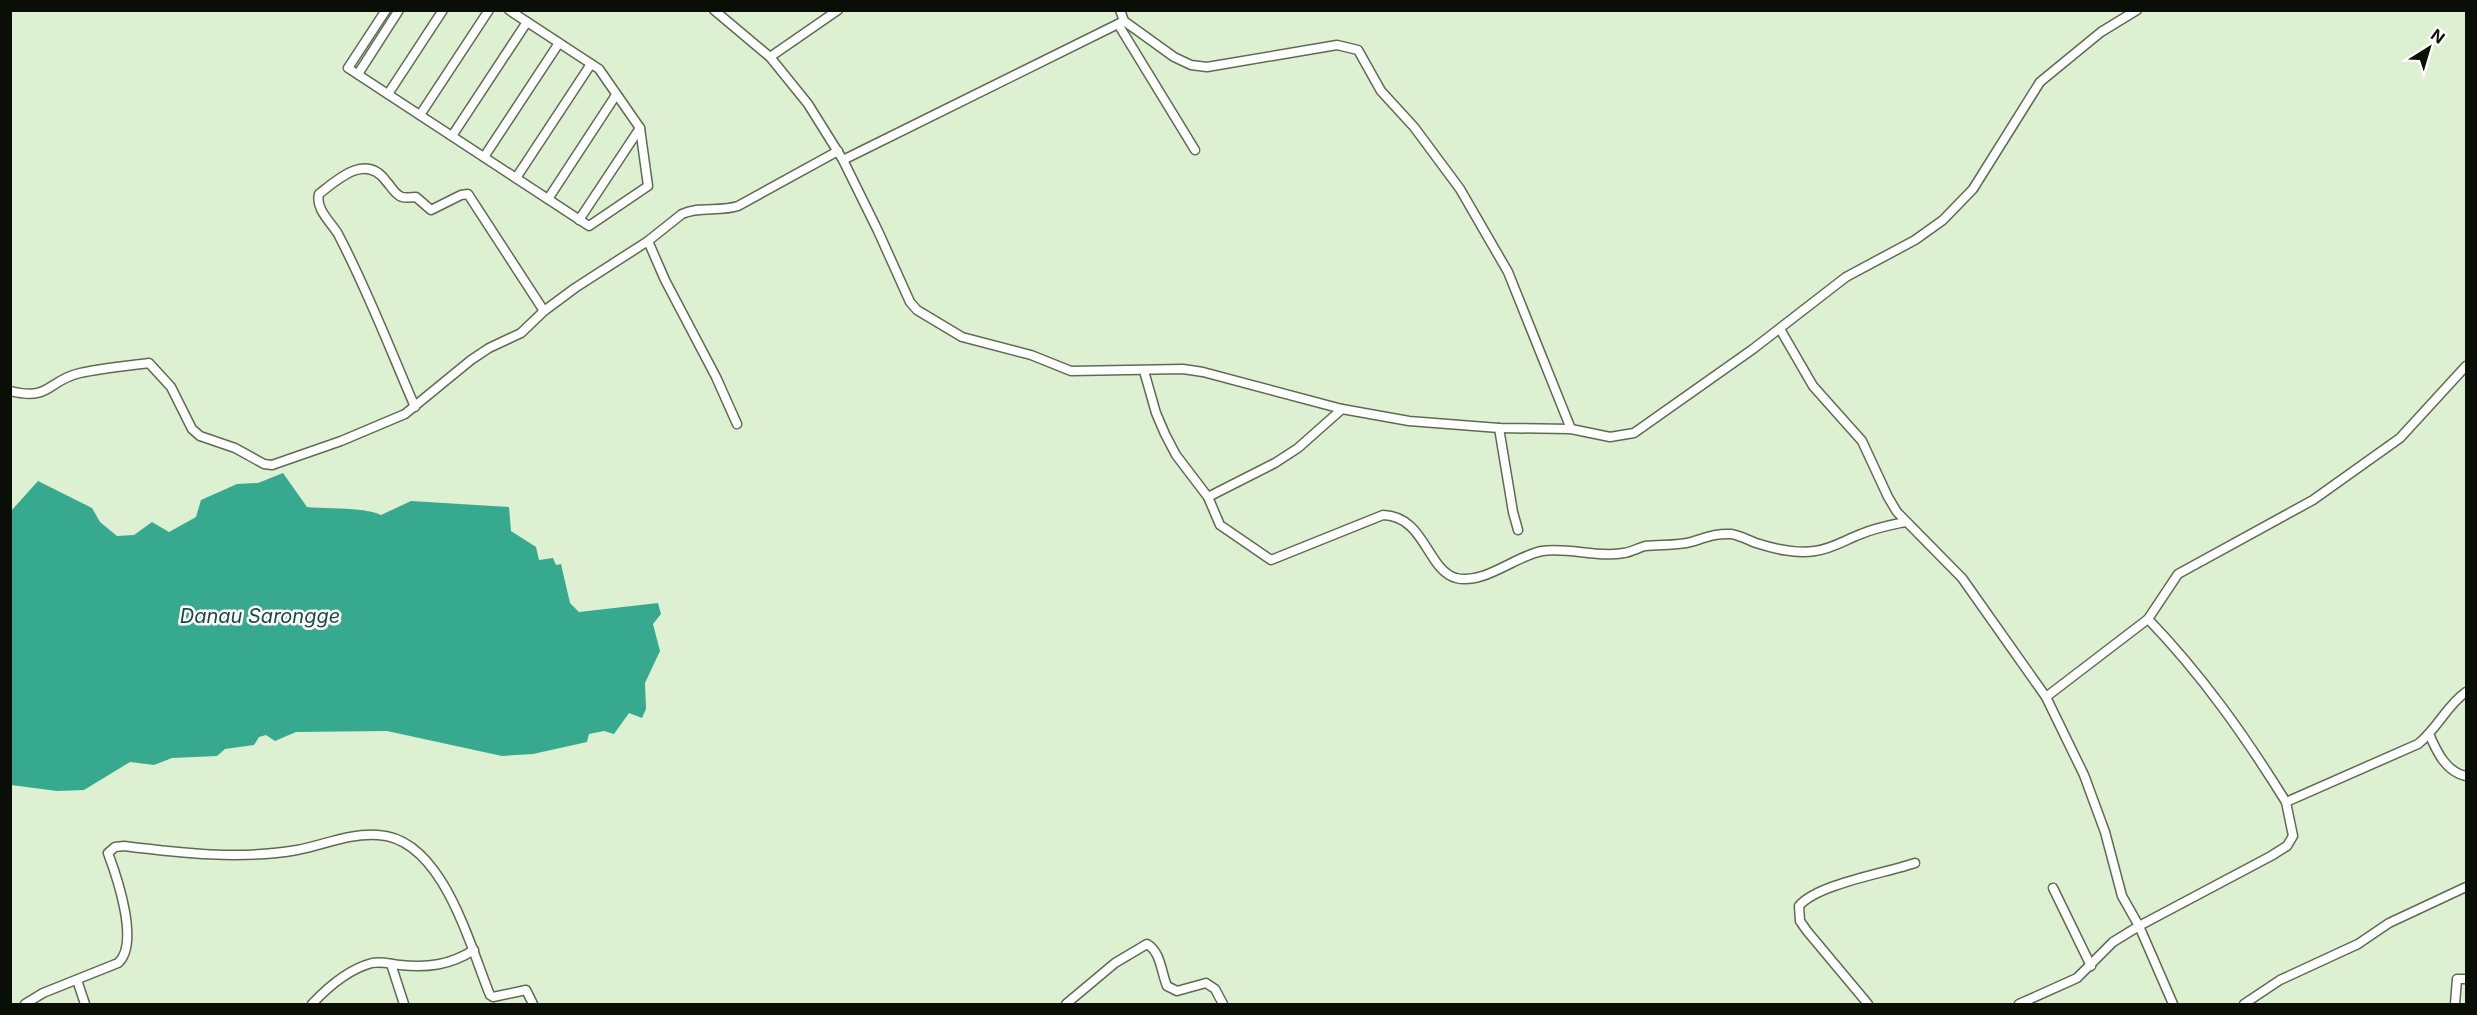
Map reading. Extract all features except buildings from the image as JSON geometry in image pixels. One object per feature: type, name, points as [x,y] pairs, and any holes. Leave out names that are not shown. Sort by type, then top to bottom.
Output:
[{"type":"street","points":[[386,10],[348,68],[589,226],[648,186],[640,128],[599,69],[509,10]]},
{"type":"street","points":[[358,74],[399,10]]},
{"type":"street","points":[[388,94],[443,10]]},
{"type":"street","points":[[420,115],[489,10]]},
{"type":"street","points":[[714,10],[770,57],[808,104],[843,160],[879,231],[909,302],[917,310],[962,337],[1031,355],[1071,371],[1183,369],[1203,372],[1342,409],[1409,421],[1499,428],[1571,429],[1610,437],[1634,434],[1780,329],[1846,277],[1915,240],[1943,220],[1973,189],[2040,82],[2102,32],[2133,12]]},
{"type":"street","points":[[770,57],[838,10]]},
{"type":"street","points":[[1120,10],[1121,22],[1195,150]]},
{"type":"street","points":[[452,136],[527,22]]},
{"type":"street","points":[[843,160],[1121,22]]},
{"type":"street","points":[[1121,22],[1174,57],[1191,65],[1207,67],[1337,45],[1358,50],[1381,91],[1420,135],[1460,189],[1508,272],[1571,429]]},
{"type":"street","points":[[484,157],[559,43]]},
{"type":"street","points":[[516,178],[591,64]]},
{"type":"street","points":[[548,199],[616,95]]},
{"type":"street","points":[[579,220],[640,128]]},
{"type":"street","points":[[10,391],[36,395],[80,373],[149,363],[171,387],[192,429],[200,436],[235,448],[264,464],[272,465],[341,441],[405,414],[471,360],[489,348],[521,333],[544,311],[591,277],[648,241],[688,211],[728,209],[738,206],[838,151]]},
{"type":"street","points":[[415,407],[378,318],[337,233],[319,205],[319,194],[346,172],[357,169],[374,170],[381,174],[397,194],[402,197],[416,197],[431,210],[461,195],[468,194],[544,311]]},
{"type":"street","points":[[648,241],[737,424]]},
{"type":"street","points":[[1780,329],[1814,386],[1862,441],[1888,497],[1905,522],[1962,578],[2046,697],[2084,775],[2105,832],[2122,896],[2139,926],[2173,1005]]},
{"type":"street","points":[[2046,697],[2148,619],[2178,574],[2313,500],[2380,454],[2400,438],[2466,366]]},
{"type":"street","points":[[1144,370],[1156,413],[1165,434],[1176,454],[1208,497],[1225,529],[1241,537],[1271,560],[1383,515],[1392,515],[1403,520],[1417,533],[1439,565],[1455,578],[1484,576],[1526,554],[1549,550],[1624,554],[1643,547],[1691,542],[1716,534],[1735,535],[1790,552],[1815,551],[1842,544],[1860,534],[1905,522]]},
{"type":"street","points":[[1208,497],[1266,468],[1298,448],[1342,409]]},
{"type":"street","points":[[1499,428],[1518,530]]},
{"type":"street","points":[[2024,1004],[2065,985],[2091,966],[2113,942],[2139,926],[2244,873],[2287,846],[2293,836],[2286,802],[2221,704],[2185,657],[2148,619]]},
{"type":"street","points":[[2286,802],[2409,749],[2429,734],[2458,698],[2466,692]]},
{"type":"street","points":[[2429,734],[2438,756],[2458,774],[2466,776]]},
{"type":"street","points":[[25,1005],[43,993],[118,963],[126,951],[127,925],[108,853],[115,847],[248,854],[297,850],[336,839],[358,836],[389,837],[409,846],[431,867],[448,893],[474,950],[491,997],[526,990],[533,1005]]},
{"type":"street","points":[[1868,1005],[1807,932],[1800,921],[1799,906],[1805,899],[1828,887],[1890,872],[1915,863]]},
{"type":"street","points":[[2244,1005],[2280,980],[2358,944],[2389,923],[2466,887]]},
{"type":"street","points":[[2053,888],[2091,966]]},
{"type":"street","points":[[1066,1005],[1115,963],[1147,944],[1154,949],[1167,986],[1177,991],[1206,983],[1215,988],[1223,1005]]},
{"type":"street","points":[[312,1005],[325,991],[372,963],[424,968],[460,958],[474,950]]},
{"type":"street","points":[[392,964],[404,1005]]},
{"type":"street","points":[[2456,1005],[2457,979],[2466,980]]},
{"type":"street","points":[[77,980],[85,1005]]},
{"type":"water","name":"Danau Sarongge","points":[[283,473],[307,507],[356,509],[381,515],[411,501],[509,507],[511,531],[536,547],[539,560],[553,558],[556,565],[561,564],[570,603],[579,612],[658,603],[661,614],[653,624],[660,651],[645,683],[646,709],[642,718],[629,713],[614,734],[604,731],[589,734],[587,742],[533,754],[502,756],[387,731],[296,732],[275,741],[266,735],[259,737],[254,745],[225,749],[217,756],[172,758],[154,765],[130,762],[84,790],[57,791],[11,785],[11,511],[38,481],[92,508],[100,522],[117,536],[134,535],[152,522],[169,532],[196,517],[201,500],[237,484],[258,483]]}]
